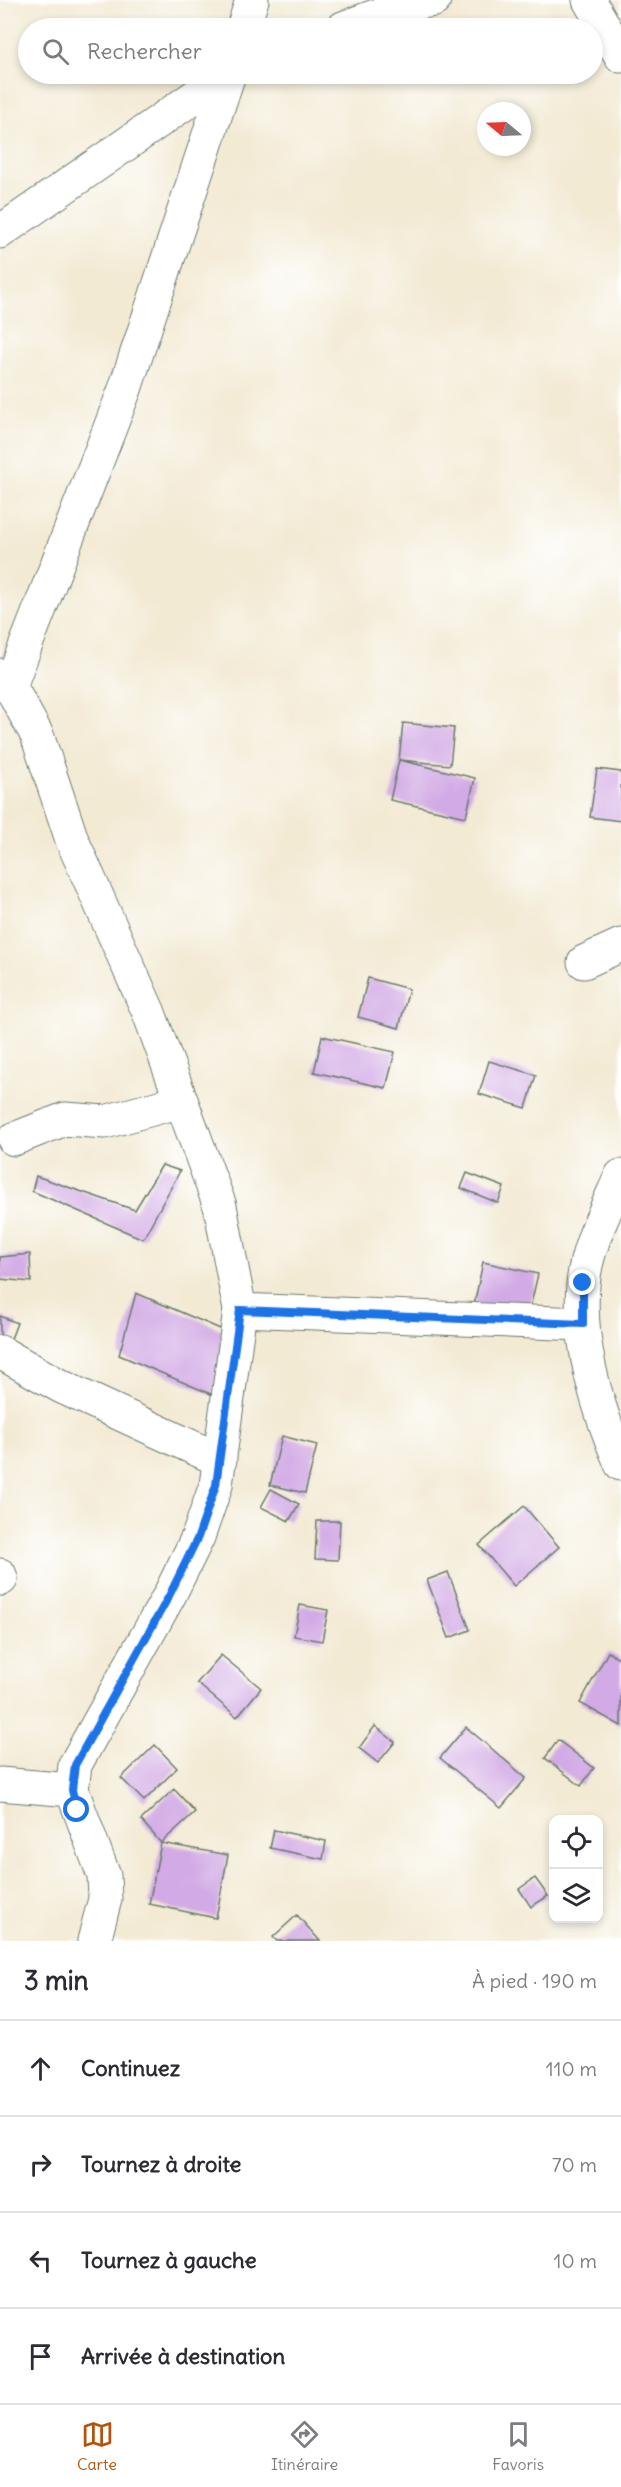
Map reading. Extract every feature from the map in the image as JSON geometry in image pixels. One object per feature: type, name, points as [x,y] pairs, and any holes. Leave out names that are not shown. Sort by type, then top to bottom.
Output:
[{"type":"street","points":[[246,18],[252,0]]},
{"type":"street","points":[[370,18],[405,5],[434,0]]},
{"type":"street","points":[[589,0],[599,18]]},
{"type":"street","points":[[603,24],[621,56]]},
{"type":"street","points":[[0,232],[214,84]]},
{"type":"street","points":[[94,1941],[105,1899],[104,1876],[72,1790],[75,1765],[169,1596],[198,1537],[216,1485],[240,1310],[220,1206],[149,1012],[72,840],[37,735],[5,680],[125,389],[225,84]]},
{"type":"street","points":[[584,962],[621,945]]},
{"type":"street","points":[[14,1139],[65,1119],[105,1122],[181,1101]]},
{"type":"street","points":[[621,1176],[596,1234],[583,1283],[583,1324],[595,1388],[621,1464]]},
{"type":"street","points":[[240,1310],[583,1324]]},
{"type":"street","points":[[0,1352],[60,1386],[220,1460]]},
{"type":"street","points":[[0,1784],[72,1790]]},
{"type":"building","points":[[403,723],[454,728],[450,765],[399,760]]},
{"type":"building","points":[[399,760],[475,778],[466,817],[390,800]]},
{"type":"building","points":[[597,769],[621,772],[621,821],[590,817]]},
{"type":"building","points":[[368,978],[409,989],[399,1028],[358,1017]]},
{"type":"building","points":[[322,1036],[395,1052],[386,1088],[314,1072]]},
{"type":"building","points":[[489,1061],[536,1075],[526,1108],[479,1094]]},
{"type":"building","points":[[162,1165],[180,1171],[143,1239],[32,1191],[36,1176],[135,1210]]},
{"type":"building","points":[[467,1173],[504,1187],[498,1203],[461,1188]]},
{"type":"building","points":[[30,1254],[31,1282],[0,1279],[0,1257]]},
{"type":"building","points":[[483,1262],[538,1274],[527,1321],[473,1310]]},
{"type":"building","points":[[136,1293],[232,1334],[213,1395],[119,1355]]},
{"type":"building","points":[[0,1316],[17,1323],[9,1344],[0,1341]]},
{"type":"building","points":[[282,1436],[317,1445],[305,1493],[270,1485]]},
{"type":"building","points":[[271,1489],[299,1504],[289,1521],[261,1507]]},
{"type":"building","points":[[524,1506],[559,1547],[514,1586],[479,1545]]},
{"type":"building","points":[[317,1521],[340,1521],[338,1560],[315,1559]]},
{"type":"building","points":[[448,1572],[470,1630],[449,1638],[427,1580]]},
{"type":"building","points":[[300,1605],[328,1610],[322,1641],[294,1636]]},
{"type":"building","points":[[608,1652],[621,1659],[621,1726],[580,1703]]},
{"type":"building","points":[[221,1655],[261,1688],[237,1717],[197,1683]]},
{"type":"building","points":[[375,1726],[395,1742],[378,1763],[359,1748]]},
{"type":"building","points":[[466,1727],[526,1778],[501,1808],[440,1758]]},
{"type":"building","points":[[558,1740],[594,1768],[581,1786],[545,1758]]},
{"type":"building","points":[[155,1745],[177,1768],[144,1801],[121,1778]]},
{"type":"building","points":[[174,1789],[195,1812],[161,1843],[141,1820]]},
{"type":"building","points":[[274,1830],[326,1841],[323,1859],[270,1848]]},
{"type":"building","points":[[161,1843],[228,1855],[216,1918],[149,1904]]},
{"type":"building","points":[[535,1878],[548,1896],[531,1907],[519,1889]]},
{"type":"building","points":[[297,1915],[320,1941],[277,1941],[273,1937]]},
{"type":"route","points":[[77,1810],[72,1790],[75,1765],[169,1596],[198,1537],[216,1485],[230,1399],[240,1310],[583,1324],[583,1283]]}]
